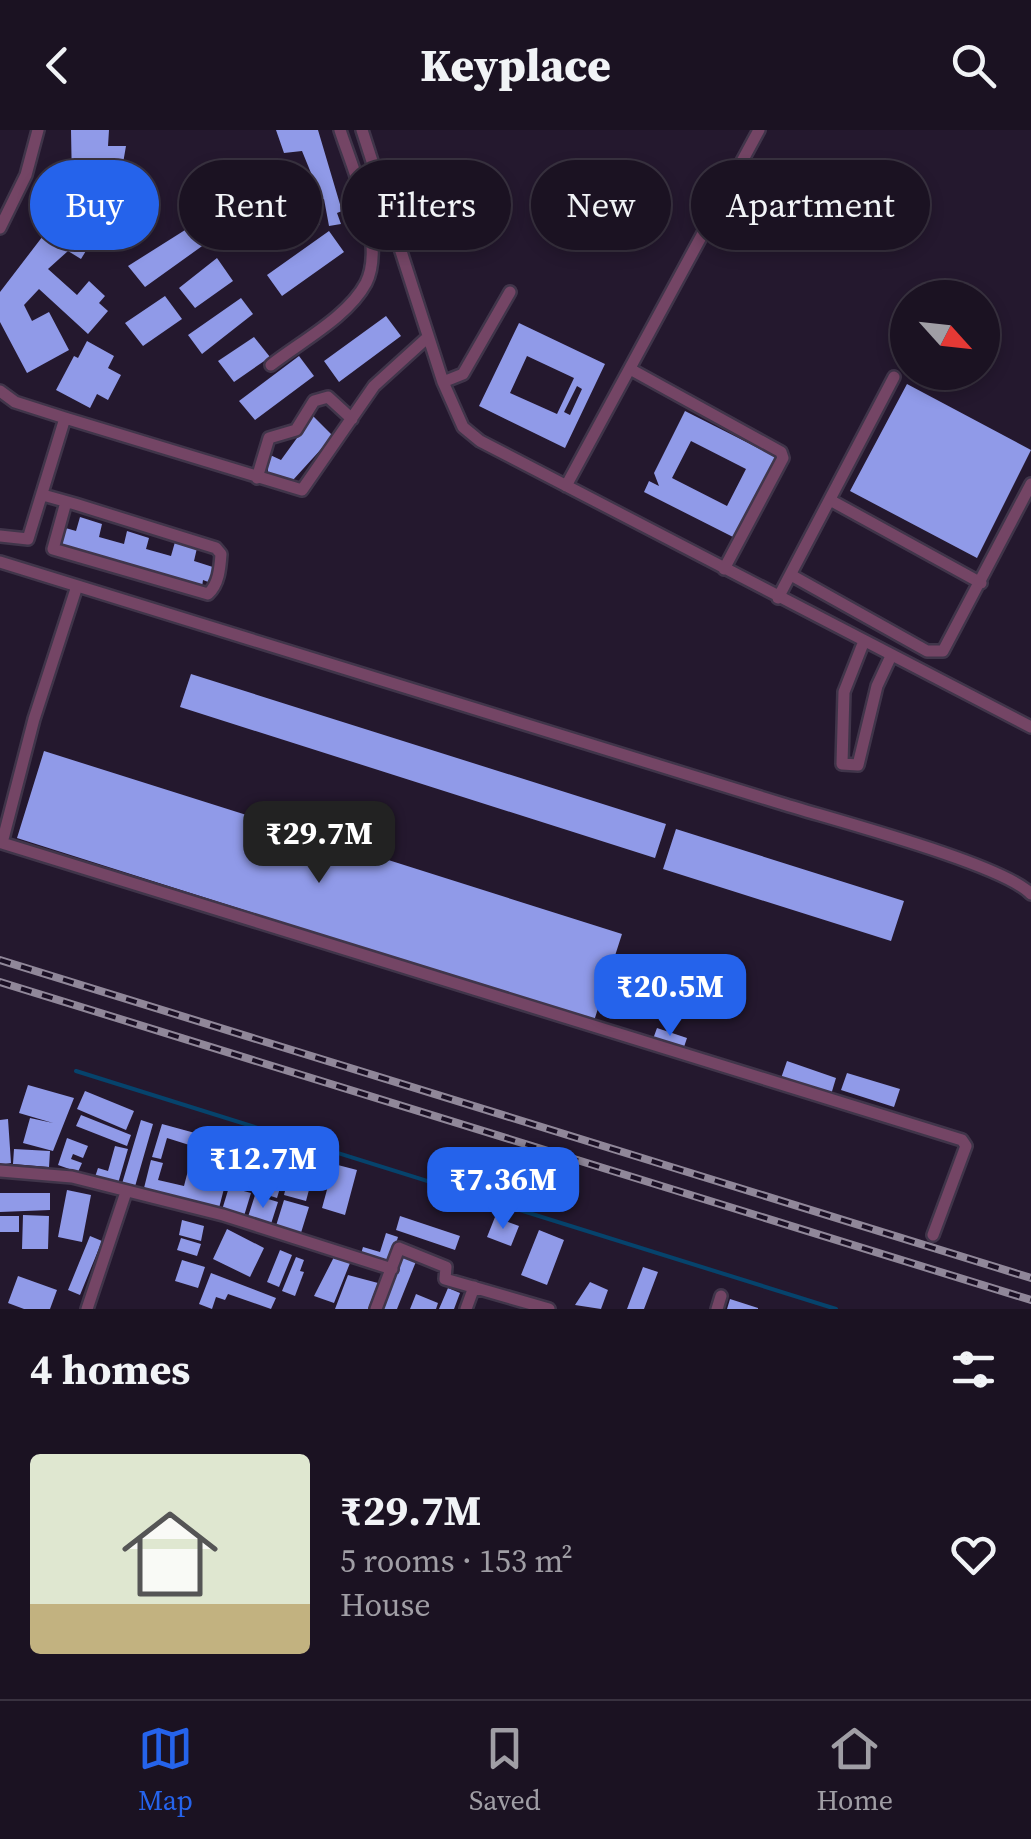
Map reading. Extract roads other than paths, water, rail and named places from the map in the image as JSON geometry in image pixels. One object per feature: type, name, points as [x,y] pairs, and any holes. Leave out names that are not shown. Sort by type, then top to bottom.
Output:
[{"type":"street","points":[[0,228],[26,175],[38,130]]},
{"type":"street","points":[[340,130],[350,160]]},
{"type":"street","points":[[362,130],[372,160]]},
{"type":"street","points":[[566,486],[759,130]]},
{"type":"street","points":[[271,366],[344,307],[368,280],[369,250]]},
{"type":"street","points":[[403,250],[442,382],[463,428],[480,441],[1031,727]]},
{"type":"street","points":[[442,382],[462,374],[510,292]]},
{"type":"street","points":[[0,391],[16,402],[302,490],[374,386],[428,337]]},
{"type":"street","points":[[630,369],[781,452],[783,458],[724,569]]},
{"type":"street","points":[[778,598],[890,385]]},
{"type":"street","points":[[257,478],[269,438],[296,430],[314,401],[328,397],[352,419]]},
{"type":"street","points":[[0,536],[28,539],[65,418]]},
{"type":"street","points":[[791,574],[934,653],[948,646],[1031,484]]},
{"type":"street","points":[[43,495],[66,502],[216,548],[221,554],[212,590],[208,594],[53,549],[66,502]]},
{"type":"street","points":[[830,500],[980,583]]},
{"type":"street","points":[[0,562],[843,822],[996,873],[1022,884],[1031,894]]},
{"type":"street","points":[[77,586],[34,720],[2,843],[962,1140],[966,1146],[934,1235]]},
{"type":"street","points":[[864,642],[844,692],[842,764],[858,765],[877,686],[891,656]]},
{"type":"street","points":[[0,1170],[43,1172],[222,1214],[392,1269]]},
{"type":"street","points":[[87,1309],[126,1192]]},
{"type":"street","points":[[376,1309],[399,1248],[446,1266],[445,1279],[549,1309]]},
{"type":"street","points":[[466,1309],[474,1288]]},
{"type":"waterway","points":[[76,1071],[836,1309]]},
{"type":"railway","points":[[0,960],[1031,1278]]},
{"type":"railway","points":[[0,982],[1031,1300]]}]
